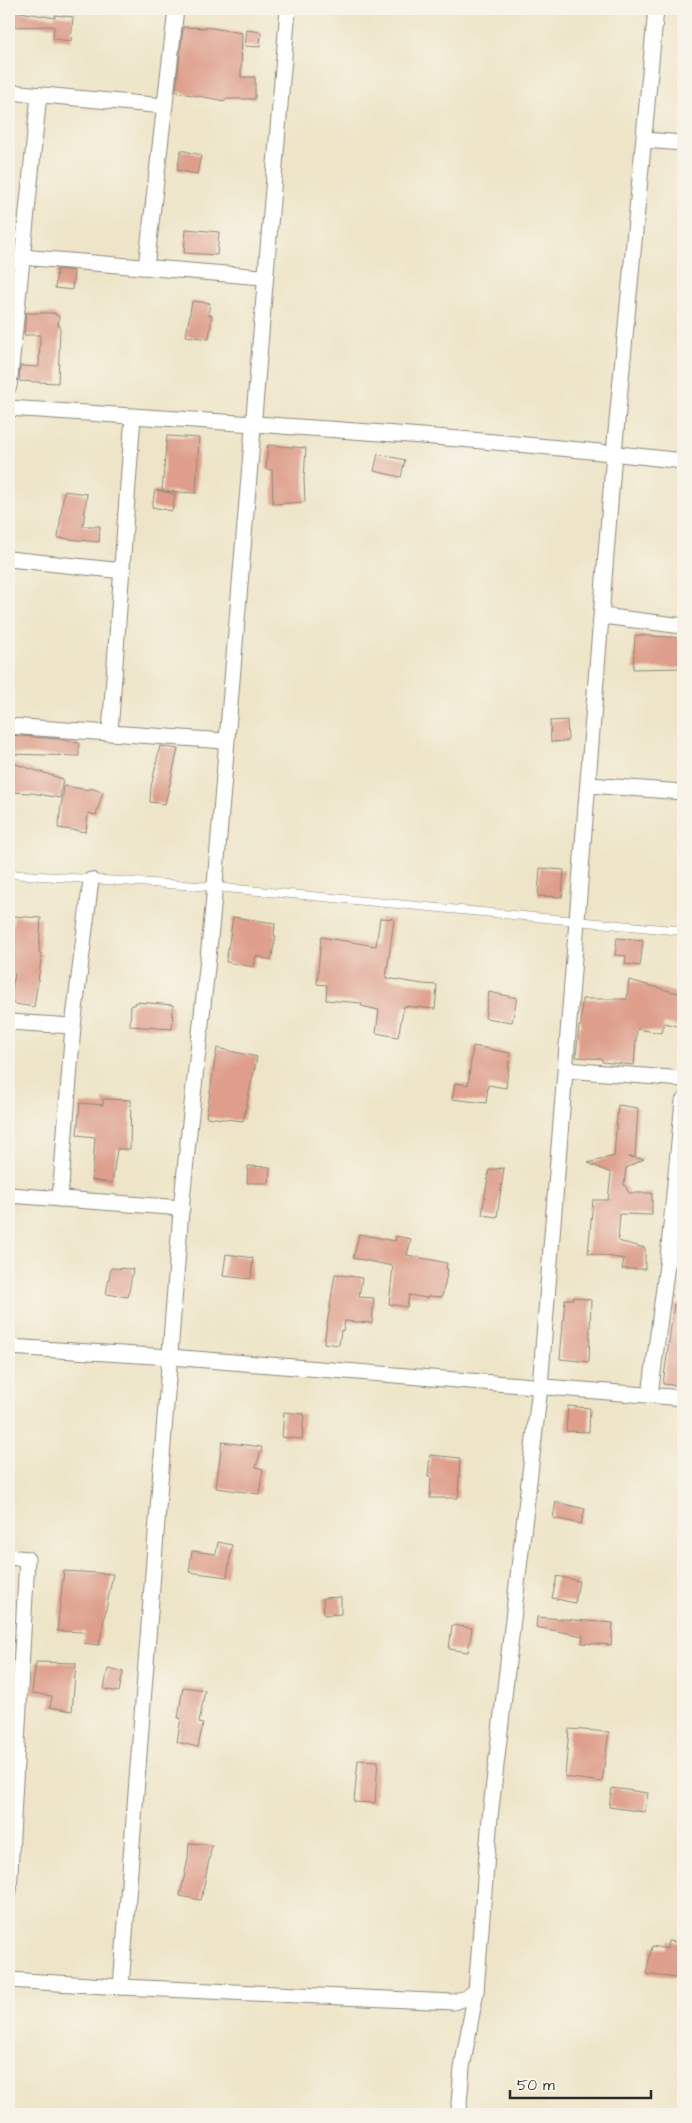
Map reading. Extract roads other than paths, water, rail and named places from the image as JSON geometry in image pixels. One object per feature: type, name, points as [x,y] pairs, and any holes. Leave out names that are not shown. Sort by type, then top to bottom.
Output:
[{"type":"street","points":[[146,267],[176,9]]},
{"type":"street","points":[[121,1987],[182,1208],[215,887],[254,423],[263,277],[288,9]]},
{"type":"street","points":[[460,2114],[459,2102],[462,2068],[476,1991],[490,1817],[540,1387],[614,453],[656,9]]},
{"type":"street","points":[[9,92],[165,106]]},
{"type":"street","points":[[9,386],[39,95]]},
{"type":"street","points":[[644,140],[683,143]]},
{"type":"street","points":[[21,257],[263,277]]},
{"type":"street","points":[[9,408],[254,423],[614,453],[683,461]]},
{"type":"street","points":[[110,732],[134,416]]},
{"type":"street","points":[[9,560],[123,571]]},
{"type":"street","points":[[602,616],[683,626]]},
{"type":"street","points":[[9,726],[226,741]]},
{"type":"street","points":[[589,786],[683,792]]},
{"type":"street","points":[[60,1199],[73,1026],[91,880]]},
{"type":"street","points":[[9,1022],[73,1026]]},
{"type":"street","points":[[566,1070],[683,1079]]},
{"type":"street","points":[[650,1395],[676,1258],[683,1101]]},
{"type":"street","points":[[9,1195],[182,1208]]},
{"type":"street","points":[[9,1347],[170,1357],[683,1398]]},
{"type":"street","points":[[9,1557],[27,1559],[11,1822],[9,1891]]},
{"type":"street","points":[[9,1980],[453,2002],[466,1998],[476,1991]]},
{"type":"lane","points":[[9,874],[215,887],[578,923],[683,931]]}]
